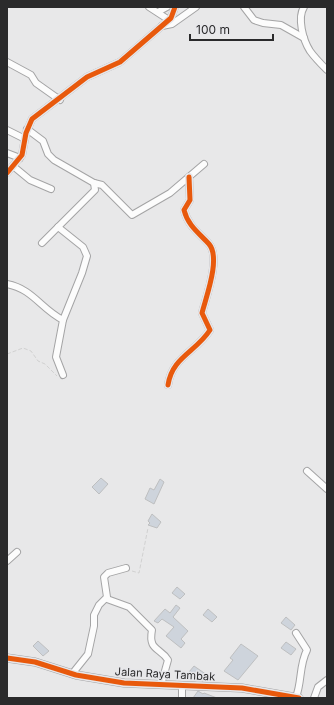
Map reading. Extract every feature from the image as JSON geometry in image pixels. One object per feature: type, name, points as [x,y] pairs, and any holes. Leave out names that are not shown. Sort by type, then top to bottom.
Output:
[{"type":"street","points":[[149,7],[169,20]]},
{"type":"street","points":[[158,12],[166,7]]},
{"type":"street","points":[[7,173],[20,158],[27,129],[32,119],[60,100],[87,77],[120,62],[169,20],[173,15],[175,7]]},
{"type":"street","points":[[162,26],[172,24],[196,7]]},
{"type":"street","points":[[244,7],[254,20],[263,23],[281,25],[304,38]]},
{"type":"street","points":[[304,7],[302,10],[304,38],[309,50],[327,70]]},
{"type":"street","points":[[7,62],[31,75],[36,83],[60,100]]},
{"type":"street","points":[[27,129],[42,141],[48,154],[54,160],[94,183],[102,185],[132,215],[170,193],[204,164]]},
{"type":"street","points":[[7,130],[25,139]]},
{"type":"street","points":[[7,153],[20,158]]},
{"type":"street","points":[[13,166],[30,180],[52,189]]},
{"type":"street","points":[[168,385],[170,374],[174,365],[210,330],[202,313],[213,274],[213,253],[210,245],[192,228],[185,216],[184,210],[190,200],[189,177]]},
{"type":"street","points":[[42,243],[95,190],[94,183]]},
{"type":"street","points":[[58,227],[83,247],[87,256],[64,320],[56,357],[63,375]]},
{"type":"street","points":[[7,284],[22,288],[36,297],[50,312],[64,320]]},
{"type":"street","points":[[307,472],[327,489]]},
{"type":"street","points":[[7,561],[17,552]]},
{"type":"street","points":[[107,599],[104,577],[108,573],[126,568]]},
{"type":"street","points":[[72,674],[88,654],[94,626],[94,615],[99,605],[107,599]]},
{"type":"street","points":[[107,599],[129,607],[152,630],[151,642],[168,660],[161,685]]},
{"type":"street","points":[[296,633],[307,650],[302,660],[301,685],[298,698]]},
{"type":"street","name":"Jalan Raya Tambak","points":[[7,658],[35,662],[72,674],[124,683],[242,688],[279,696],[298,698]]},
{"type":"street","points":[[314,698],[318,687],[327,680]]},
{"type":"street","points":[[182,685],[182,698]]},
{"type":"path","points":[[7,354],[22,348],[31,351],[38,361],[45,364],[50,371],[58,376],[63,375]]},
{"type":"path","points":[[126,568],[139,573],[148,528]]},
{"type":"building","points":[[101,478],[108,484],[99,494],[92,487]]},
{"type":"building","points":[[160,479],[164,482],[154,504],[145,499],[150,488],[154,490]]},
{"type":"building","points":[[152,514],[161,522],[157,528],[148,525],[150,523],[148,521]]},
{"type":"building","points":[[177,587],[185,594],[180,599],[172,593]]},
{"type":"building","points":[[176,605],[180,608],[173,617],[188,631],[181,639],[185,643],[181,648],[166,636],[174,627],[162,619],[158,623],[154,621],[165,609],[170,613]]},
{"type":"building","points":[[208,609],[217,617],[212,622],[203,615]]},
{"type":"building","points":[[286,617],[295,625],[291,630],[281,623]]},
{"type":"building","points":[[38,641],[49,651],[43,656],[33,646]]},
{"type":"building","points":[[286,642],[296,649],[291,655],[281,648]]},
{"type":"building","points":[[241,644],[258,656],[238,680],[224,671],[233,660],[230,658]]},
{"type":"building","points":[[194,666],[210,677],[206,681],[199,681],[189,672]]},
{"type":"building","points":[[198,691],[203,694],[204,693],[217,698],[193,698]]},
{"type":"cycle path","points":[[7,173],[22,155],[26,133],[32,119],[87,77],[120,62],[171,18],[175,7]]},
{"type":"cycle path","points":[[168,385],[170,376],[179,361],[198,344],[210,330],[202,313],[212,278],[214,258],[209,244],[188,221],[184,210],[190,200],[189,177]]},
{"type":"cycle path","points":[[7,658],[35,662],[76,675],[124,683],[242,688],[299,698]]}]
